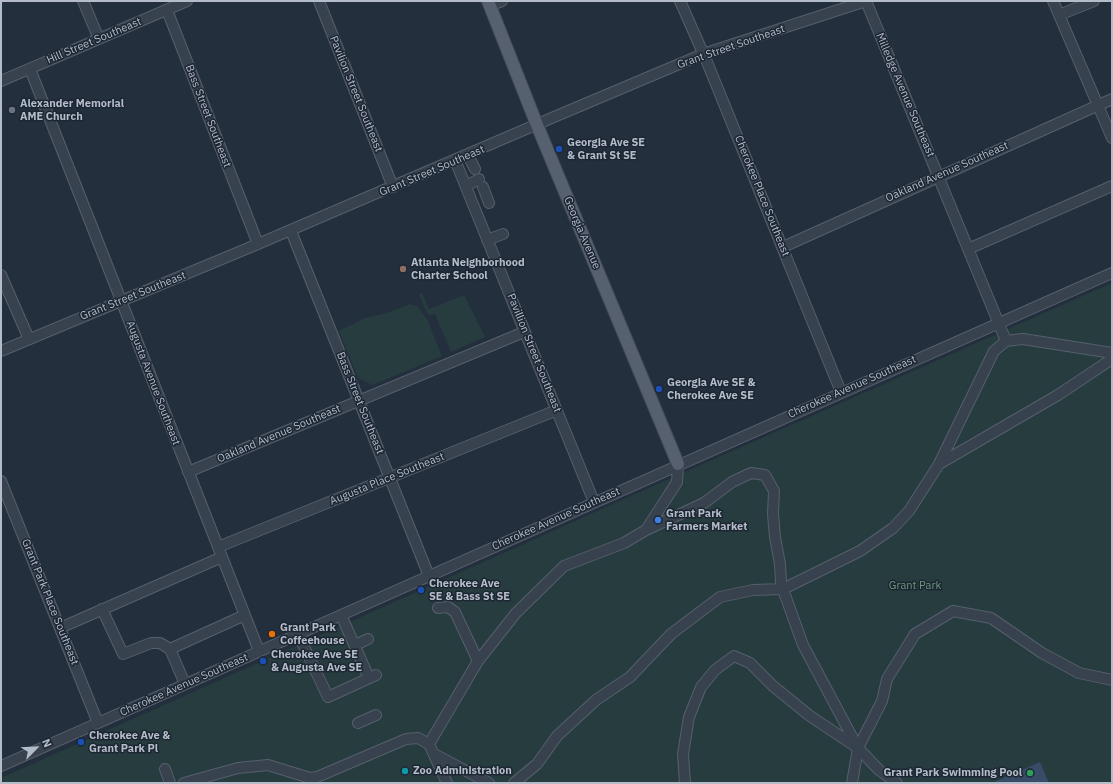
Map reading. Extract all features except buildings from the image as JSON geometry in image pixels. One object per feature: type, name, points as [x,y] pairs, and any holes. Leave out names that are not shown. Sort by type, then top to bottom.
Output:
[{"type":"main road","name":"Georgia Avenue","points":[[489,4],[537,125],[678,464]]},
{"type":"street","points":[[83,1],[99,39]]},
{"type":"street","name":"Hill Street Southeast","points":[[1,81],[187,1]]},
{"type":"street","name":"Pavilion Street Southeast","points":[[319,1],[393,188]]},
{"type":"street","points":[[489,4],[502,1]]},
{"type":"street","name":"Cherokee Place Southeast","points":[[680,1],[704,54],[841,392]]},
{"type":"street","name":"Grant Street Southeast","points":[[1,351],[393,188],[704,54],[866,1]]},
{"type":"street","name":"Milledge Avenue Southeast","points":[[866,1],[939,177],[997,323],[1006,341]]},
{"type":"street","points":[[1053,1],[1112,138]]},
{"type":"street","points":[[1059,15],[1094,1]]},
{"type":"street","name":"Bass Street Southeast","points":[[167,10],[258,244]]},
{"type":"street","name":"Augusta Avenue Southeast","points":[[30,69],[259,651]]},
{"type":"street","name":"Oakland Avenue Southeast","points":[[783,247],[1112,99]]},
{"type":"street","points":[[468,155],[475,169]]},
{"type":"street","name":"Pavillion Street Southeast","points":[[455,160],[594,502]]},
{"type":"street","points":[[466,186],[481,183],[489,203]]},
{"type":"street","points":[[968,249],[1112,186]]},
{"type":"street","name":"Bass Street Southeast","points":[[291,231],[429,576]]},
{"type":"street","points":[[488,240],[503,234]]},
{"type":"street","points":[[487,268],[497,264]]},
{"type":"street","name":"Cherokee Avenue Southeast","points":[[1,766],[1112,272]]},
{"type":"street","points":[[1,275],[29,339]]},
{"type":"street","name":"Oakland Avenue Southeast","points":[[188,472],[524,332]]},
{"type":"street","points":[[514,783],[537,764],[557,736],[596,700],[630,677],[671,634],[720,597],[753,590],[783,589],[860,551],[893,528],[909,511],[939,464],[994,351],[1006,341],[1022,339],[1112,352]]},
{"type":"street","points":[[939,464],[1058,394],[1112,359]]},
{"type":"street","name":"Augusta Place Southeast","points":[[60,628],[220,552],[390,478],[557,410]]},
{"type":"street","points":[[646,530],[677,482],[678,464]]},
{"type":"street","points":[[429,744],[461,680],[516,613],[564,566],[624,543],[646,530],[704,503],[732,482],[751,473],[765,475],[774,491],[773,514],[775,537],[783,589],[802,645],[858,748]]},
{"type":"street","name":"Grant Park Place Southeast","points":[[1,481],[98,723]]},
{"type":"street","points":[[438,608],[448,607],[455,612],[478,661]]},
{"type":"street","points":[[102,609],[124,654],[151,643],[160,643],[170,649],[186,684]]},
{"type":"street","points":[[852,783],[858,748],[882,701],[887,679],[915,634],[954,610],[991,618],[1042,653],[1080,673],[1112,680]]},
{"type":"street","points":[[170,649],[245,615]]},
{"type":"street","points":[[298,634],[328,697],[373,677],[355,645],[341,615]]},
{"type":"street","points":[[355,645],[368,639]]},
{"type":"street","points":[[685,783],[683,754],[689,717],[701,687],[715,670],[734,656],[750,663],[773,686],[810,716],[858,748],[879,770],[897,783]]},
{"type":"street","points":[[358,723],[376,715]]},
{"type":"street","points":[[184,783],[238,768],[268,765],[304,776],[317,778],[406,739],[418,738],[429,744],[447,783]]},
{"type":"street","points":[[434,754],[489,783]]},
{"type":"street","points":[[165,769],[170,783]]},
{"type":"green space","name":"Grant Park","points":[[1112,283],[1112,783],[1,783],[1,778],[642,491]]},
{"type":"green space","points":[[422,293],[429,309],[464,295],[485,337],[451,352],[435,314],[428,315],[419,295]]},
{"type":"green space","points":[[410,304],[417,306],[427,319],[442,356],[373,385],[358,378],[339,331],[365,318],[387,313]]},
{"type":"water","name":"Grant Park Swimming Pool","points":[[1040,762],[1049,783],[992,783]]},
{"type":"place","name":"Alexander Memorial AME Church","points":[[12,110]]},
{"type":"place","name":"Georgia Ave SE & Grant St SE","points":[[559,149]]},
{"type":"place","name":"Atlanta Neighborhood Charter School","points":[[403,269]]},
{"type":"place","name":"Georgia Ave SE & Cherokee Ave SE","points":[[659,389]]},
{"type":"place","name":"Grant Park Farmers Market","points":[[658,520]]},
{"type":"place","name":"Cherokee Ave SE & Bass St SE","points":[[421,590]]},
{"type":"place","name":"Grant Park Coffeehouse","points":[[272,634]]},
{"type":"place","name":"Cherokee Ave SE & Augusta Ave SE","points":[[263,661]]},
{"type":"place","name":"Cherokee Ave & Grant Park Pl","points":[[81,742]]},
{"type":"place","name":"Zoo Administration","points":[[405,771]]},
{"type":"place","name":"Grant Park Swimming Pool","points":[[1030,773]]}]
